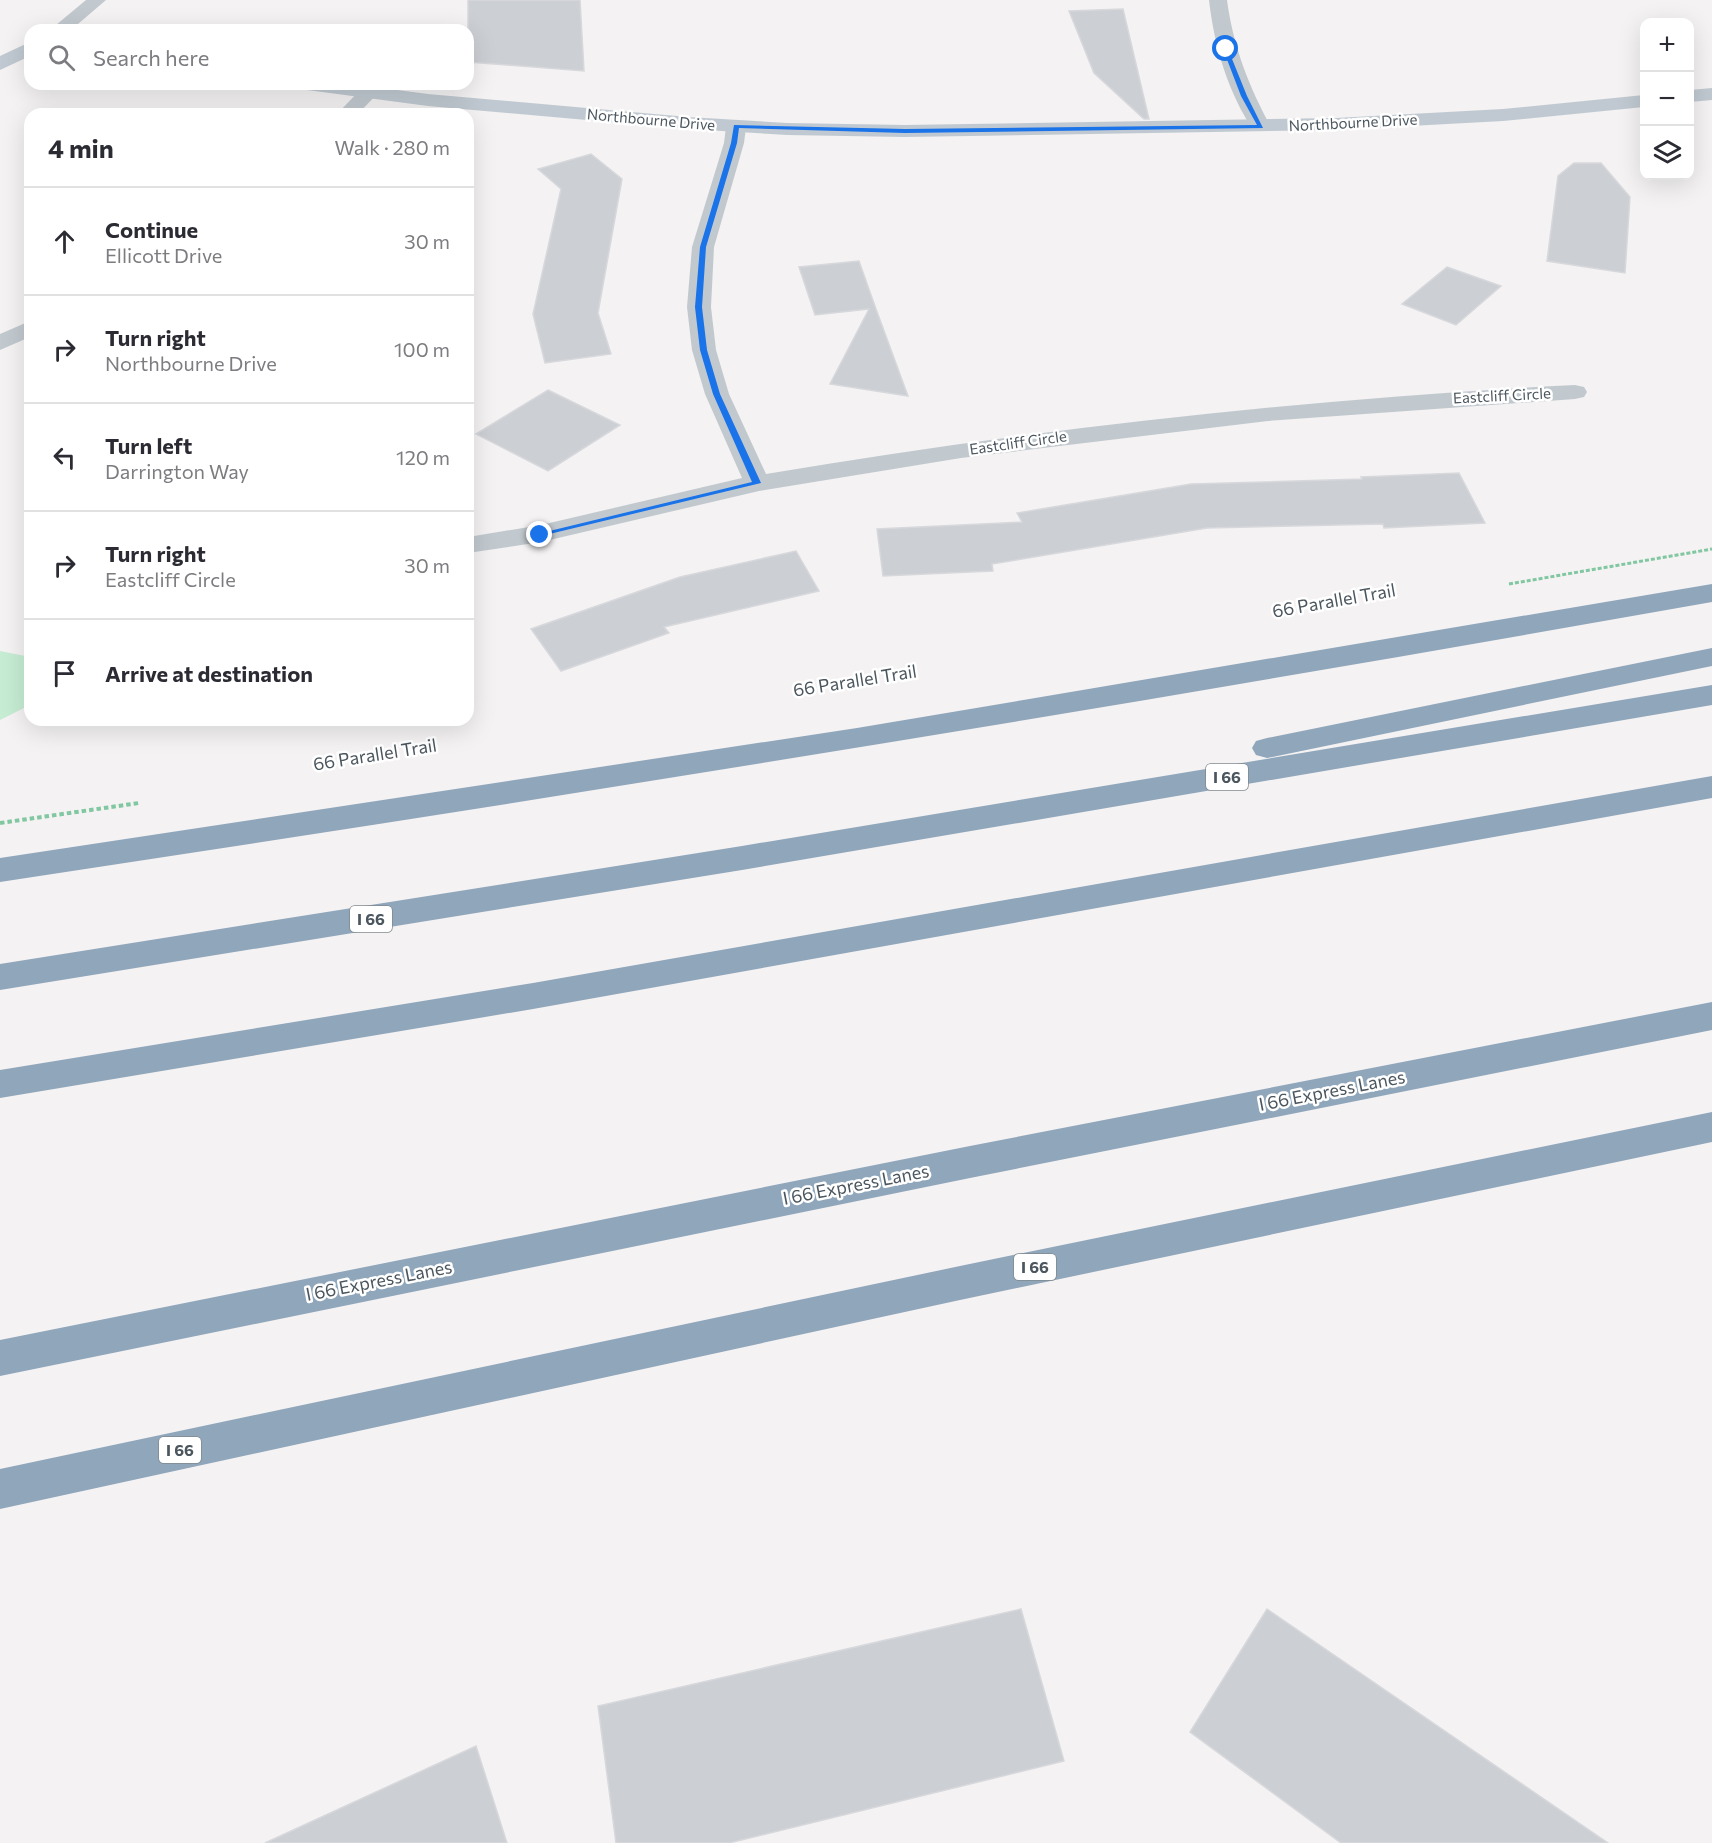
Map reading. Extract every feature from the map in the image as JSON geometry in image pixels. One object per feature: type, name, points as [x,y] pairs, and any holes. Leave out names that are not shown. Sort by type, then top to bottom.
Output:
[{"type":"highway","points":[[0,870],[504,794],[1062,704],[1712,593]]},
{"type":"highway","points":[[742,858],[1712,657]]},
{"type":"highway","name":"I 66","points":[[0,977],[742,858],[1712,695]]},
{"type":"highway","points":[[0,1084],[532,996],[1712,787]]},
{"type":"highway","name":"I 66 Express Lanes","points":[[0,1358],[946,1167],[1712,1016]]},
{"type":"highway","name":"I 66","points":[[0,1489],[960,1283],[1712,1127]]},
{"type":"street","points":[[67,24],[97,0]]},
{"type":"street","points":[[1218,0],[1226,49],[1244,96],[1261,127]]},
{"type":"street","points":[[0,64],[24,51]]},
{"type":"street","name":"Northbourne Drive","points":[[348,90],[736,127],[905,131],[1261,127],[1503,115],[1640,101]]},
{"type":"street","points":[[353,108],[368,93]]},
{"type":"street","points":[[1694,96],[1712,94]]},
{"type":"street","points":[[736,127],[734,143],[703,247],[699,307],[704,350],[717,394],[757,483]]},
{"type":"street","points":[[0,343],[24,331]]},
{"type":"street","name":"Eastcliff Circle","points":[[474,544],[540,535],[757,483],[1114,429],[1468,397],[1575,392]]},
{"type":"path","points":[[1502,585],[1712,549]]},
{"type":"path","points":[[0,823],[141,802]]},
{"type":"green space","points":[[0,651],[24,656],[24,708],[0,720]]},
{"type":"building","points":[[468,0],[580,0],[584,71],[474,62],[474,24],[468,24]]},
{"type":"building","points":[[1123,9],[1149,119],[1144,119],[1094,73],[1069,11]]},
{"type":"building","points":[[591,154],[622,179],[598,313],[611,354],[545,363],[533,314],[561,189],[538,169]]},
{"type":"building","points":[[1574,163],[1601,163],[1630,197],[1625,273],[1547,261],[1558,176]]},
{"type":"building","points":[[859,261],[908,396],[830,384],[869,309],[815,315],[799,267]]},
{"type":"building","points":[[1447,267],[1501,286],[1456,325],[1402,304]]},
{"type":"building","points":[[548,390],[620,425],[548,471],[476,434]]},
{"type":"building","points":[[1459,473],[1485,523],[1384,528],[1383,524],[1207,528],[992,564],[993,571],[883,576],[877,529],[1022,522],[1017,513],[1191,484],[1362,479],[1361,477]]},
{"type":"building","points":[[796,551],[819,591],[664,627],[669,633],[561,671],[531,629],[680,577]]},
{"type":"building","points":[[1021,1609],[1064,1761],[729,1843],[616,1843],[598,1706]]},
{"type":"building","points":[[1267,1609],[1608,1843],[1341,1843],[1190,1732]]},
{"type":"building","points":[[476,1746],[507,1843],[265,1843]]},
{"type":"route","points":[[540,535],[757,483],[717,394],[704,350],[699,307],[703,247],[734,143],[736,127],[905,131],[1261,127],[1244,96],[1226,49]]}]
